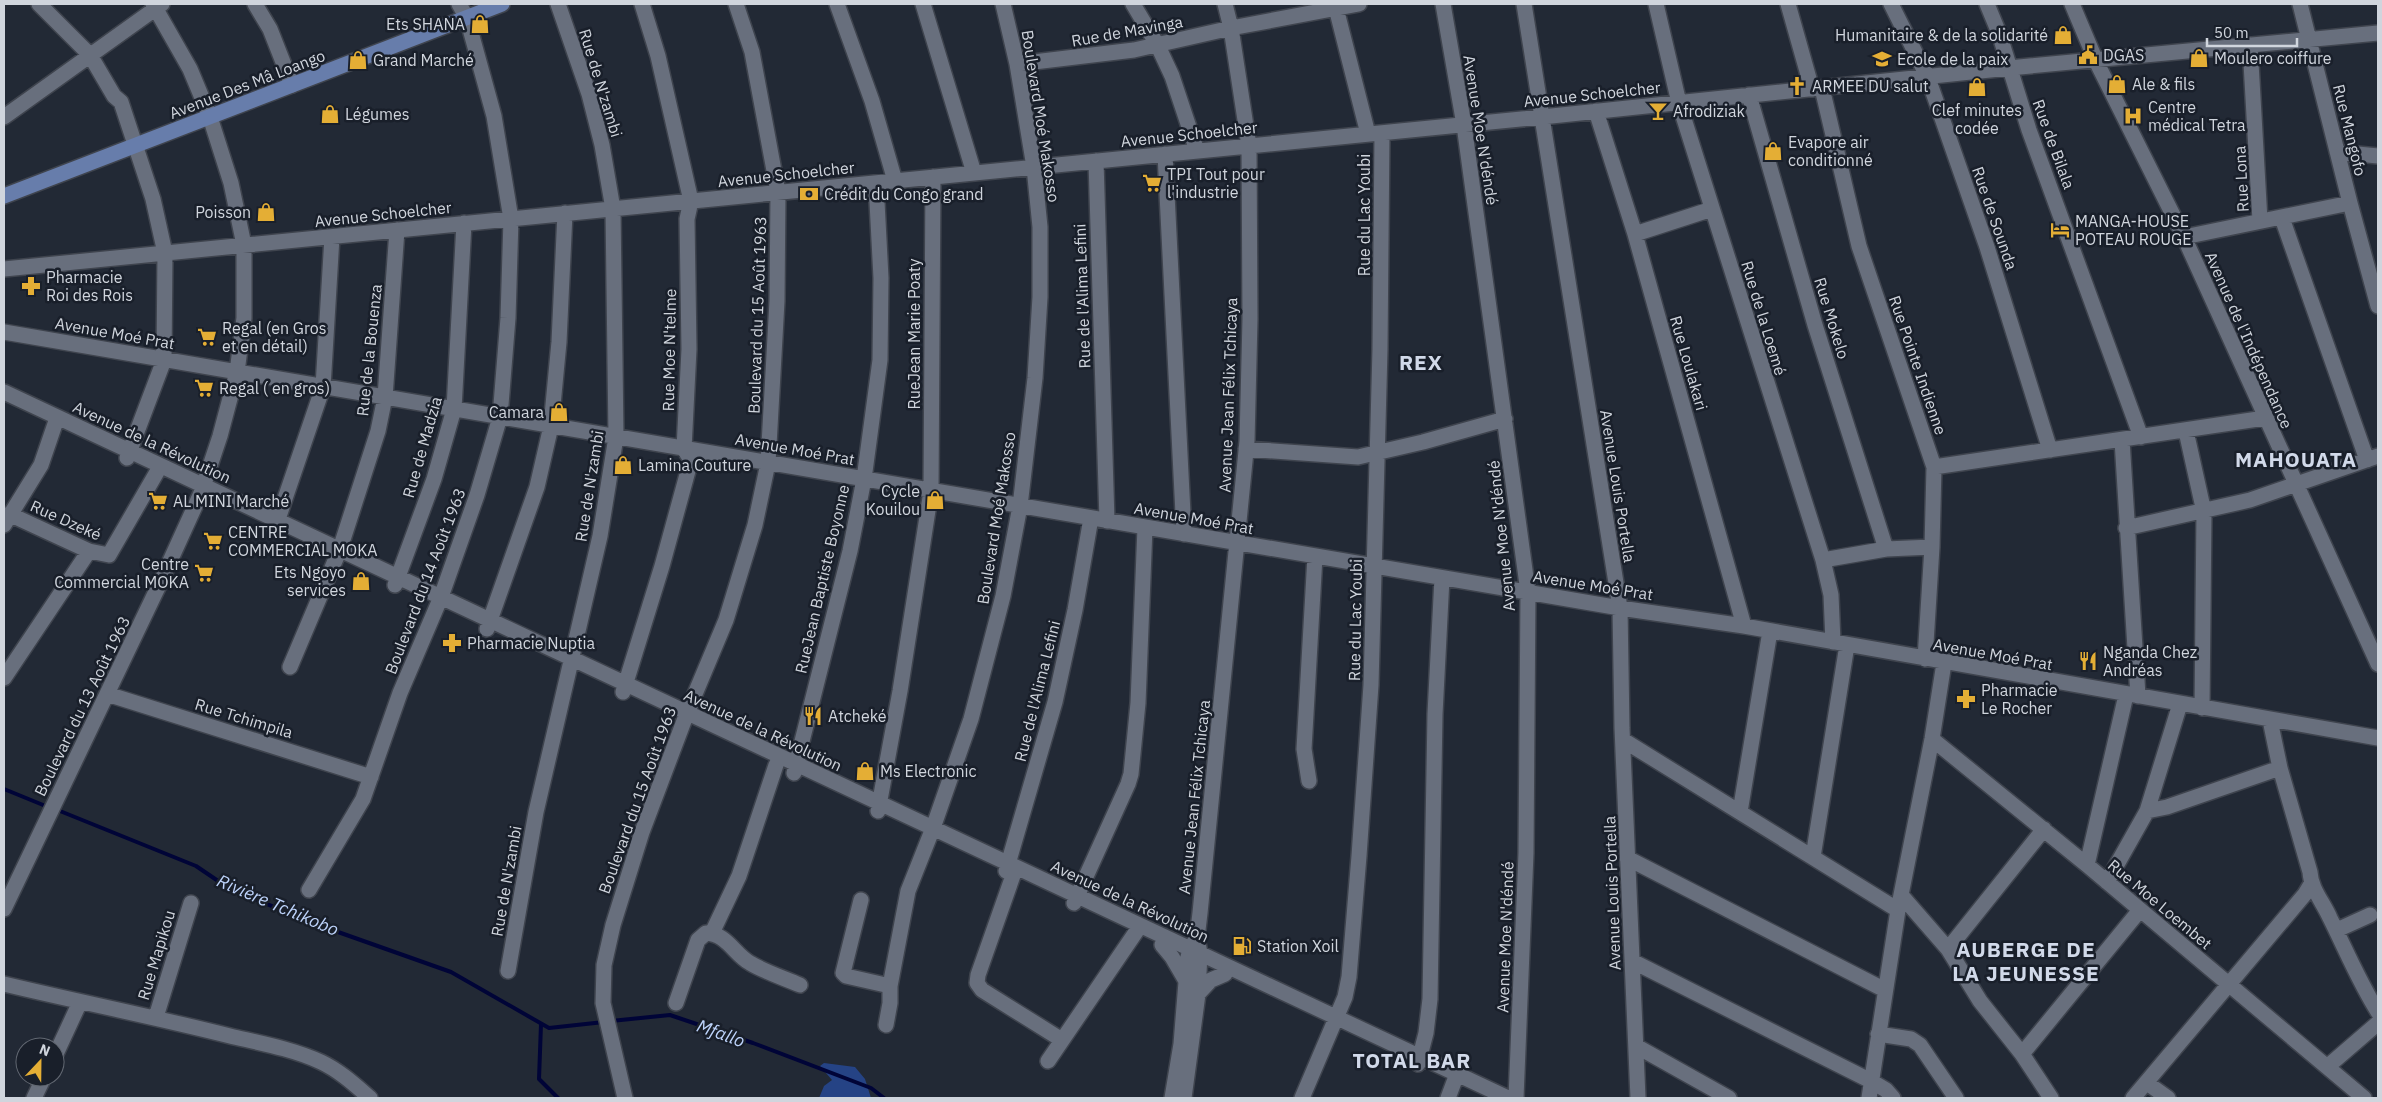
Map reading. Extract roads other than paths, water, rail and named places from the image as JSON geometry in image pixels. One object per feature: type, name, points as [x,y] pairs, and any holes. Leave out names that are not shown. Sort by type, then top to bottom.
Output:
[{"type":"main road","name":"Avenue Des Mâ Loango","points":[[4,196],[502,4]]},
{"type":"street","points":[[40,4],[90,55],[114,96],[121,102],[153,199],[165,253],[164,360],[129,455]]},
{"type":"street","points":[[255,4],[270,29],[292,85]]},
{"type":"street","name":"Boulevard du 14 Août 1963","points":[[309,890],[362,799],[400,693],[439,601],[477,495],[500,417],[508,318],[510,219],[494,116],[467,18],[459,4]]},
{"type":"street","name":"Rue de N'zambi","points":[[508,971],[536,812],[600,536],[616,437],[613,209],[602,145],[589,94],[558,4]]},
{"type":"street","name":"Rue Moe N'telme","points":[[625,688],[662,566],[690,460],[684,448],[688,349],[687,219],[691,201],[658,56],[642,4]]},
{"type":"street","name":"Boulevard du 15 Août 1963","points":[[625,1098],[608,1025],[602,985],[604,965],[617,907],[642,832],[685,717],[726,620],[755,525],[768,463],[777,301],[778,192],[752,52],[736,4]]},
{"type":"street","points":[[837,4],[872,101],[895,181]]},
{"type":"street","points":[[923,4],[974,173]]},
{"type":"street","name":"Boulevard Moé Makosso","points":[[886,1025],[890,1003],[890,986],[908,891],[971,719],[1003,596],[1020,506],[1035,378],[1040,297],[1040,227],[1034,167],[1017,64],[1003,4]]},
{"type":"street","points":[[1133,4],[1158,46],[1172,76],[1196,151]]},
{"type":"street","name":"Avenue Jean Félix Tchicaya","points":[[1195,952],[1238,543],[1246,448],[1250,320],[1249,146],[1231,28],[1225,4]]},
{"type":"street","name":"Rue de Mavinga","points":[[1017,64],[1098,56],[1158,46],[1335,6],[1358,4]]},
{"type":"street","name":"Avenue Moe N'déndé","points":[[1443,4],[1464,124],[1528,592],[1526,853],[1516,1098]]},
{"type":"street","name":"Avenue Louis Portella","points":[[1524,4],[1620,608],[1623,740],[1638,1098]]},
{"type":"street","name":"Rue de la Loemé","points":[[1656,4],[1679,103],[1823,560],[1831,595],[1840,644],[1813,857]]},
{"type":"street","name":"Rue Pointe Indienne","points":[[1788,4],[1817,88],[1859,246],[1934,466],[1932,547],[1925,660]]},
{"type":"street","name":"Rue de Sounda","points":[[1891,4],[1928,78],[1987,246],[2050,450]]},
{"type":"street","name":"Rue de Bilala","points":[[1987,4],[2030,130],[2141,437]]},
{"type":"street","name":"Avenue de l'Indépendance","points":[[2072,4],[2096,61],[2184,238],[2378,664]]},
{"type":"street","name":"Rue Mangofo","points":[[2300,4],[2378,306]]},
{"type":"street","points":[[4,117],[157,5]]},
{"type":"street","name":"Boulevard du 13 Août 1963","points":[[4,909],[202,489],[220,436],[237,372],[244,318],[244,245],[231,183],[210,117],[190,69],[157,5]]},
{"type":"street","name":"Rue du Lac Youbi","points":[[1302,1098],[1345,997],[1349,977],[1359,856],[1361,800],[1370,709],[1378,451],[1375,133],[1335,6]]},
{"type":"street","name":"Avenue Schoelcher","points":[[4,269],[1542,117],[2009,68],[2378,33]]},
{"type":"street","name":"Rue Lona","points":[[2250,45],[2260,221]]},
{"type":"street","name":"Rue Mokelo","points":[[1749,96],[1815,325],[1886,549]]},
{"type":"street","name":"Rue Loulakari","points":[[1596,111],[1635,234],[1744,626]]},
{"type":"street","points":[[2337,152],[2378,156]]},
{"type":"street","points":[[1165,154],[1184,534]]},
{"type":"street","name":"Rue de l'Alima Lefini","points":[[1096,161],[1107,520]]},
{"type":"street","name":"RueJean Marie Poaty","points":[[879,807],[931,491],[932,177]]},
{"type":"street","name":"RueJean Baptiste Boyonne","points":[[795,769],[850,551],[864,479],[880,360],[881,278],[876,183]]},
{"type":"street","points":[[2184,238],[2350,203]]},
{"type":"street","points":[[1635,234],[1712,209]]},
{"type":"street","points":[[489,624],[536,487],[551,426],[559,342],[566,214]]},
{"type":"street","points":[[2126,528],[2204,512],[2250,500],[2373,458],[2282,218]]},
{"type":"street","name":"Rue de Madzia","points":[[396,581],[434,479],[454,409],[464,224]]},
{"type":"street","name":"Rue de la Bouenza","points":[[290,667],[338,553],[378,431],[385,397],[397,230]]},
{"type":"street","points":[[277,524],[323,387],[332,236]]},
{"type":"street","name":"Avenue Moé Prat","points":[[4,332],[1442,578],[1620,608],[1744,626],[1925,660],[2378,738]]},
{"type":"street","name":"Avenue de la Révolution","points":[[4,392],[129,455],[1138,929],[1195,952],[1335,1021]]},
{"type":"street","name":"Avenue de la Révolution","points":[[4,401],[129,455],[157,472],[202,489]]},
{"type":"street","points":[[1934,466],[2186,431],[2265,418]]},
{"type":"street","points":[[1246,448],[1358,456],[1423,442],[1505,419]]},
{"type":"street","points":[[6,520],[41,465],[55,424]]},
{"type":"street","points":[[2186,431],[2204,512],[2202,708]]},
{"type":"street","points":[[2088,865],[2132,696],[2122,440]]},
{"type":"street","name":"Rue Dzeké","points":[[6,520],[89,550],[109,555],[157,472]]},
{"type":"street","name":"Rue de l'Alima Lefini","points":[[1062,1040],[982,990],[978,983],[978,975],[1011,869],[1055,702],[1075,610],[1091,518]]},
{"type":"street","points":[[1075,899],[1131,774],[1138,703],[1145,527]]},
{"type":"street","points":[[1823,560],[1886,549],[1932,547]]},
{"type":"street","points":[[4,678],[89,550]]},
{"type":"street","points":[[1309,781],[1304,741],[1315,556]]},
{"type":"street","points":[[1420,1060],[1429,1015],[1432,963],[1435,714],[1442,578]]},
{"type":"street","points":[[1740,812],[1770,631]]},
{"type":"street","points":[[1869,1098],[1900,902],[1932,739],[1944,663]]},
{"type":"street","name":"Rue Tchimpila","points":[[107,694],[370,777]]},
{"type":"street","points":[[2107,882],[2147,811],[2180,704]]},
{"type":"street","name":"Avenue de la Révolution","points":[[685,717],[776,765],[795,769]]},
{"type":"street","points":[[2270,720],[2280,768],[2310,872],[2311,884],[2337,930],[2354,971],[2378,1012]]},
{"type":"street","name":"Rue Moe Loembet","points":[[1932,739],[2088,865],[2364,1098]]},
{"type":"street","points":[[1623,740],[1813,857],[1900,902],[1948,950],[1980,1001],[2022,1054],[2051,1098]]},
{"type":"street","points":[[712,933],[739,876],[776,765]]},
{"type":"street","points":[[2147,811],[2167,807],[2280,768]]},
{"type":"street","points":[[1948,950],[2044,829]]},
{"type":"street","points":[[1628,858],[1885,990]]},
{"type":"street","points":[[2133,1098],[2305,894],[2311,884]]},
{"type":"street","points":[[861,900],[842,973],[846,976],[890,986]]},
{"type":"street","name":"Rue Mapikou","points":[[156,1017],[191,903]]},
{"type":"street","points":[[2022,1054],[2140,910]]},
{"type":"street","points":[[2337,930],[2370,915]]},
{"type":"street","points":[[1048,1061],[1138,929]]},
{"type":"street","name":"Avenue de la Révolution","points":[[1138,929],[1162,945],[1195,952],[1225,974],[1420,1060],[1490,1098]]},
{"type":"street","points":[[676,1002],[698,940],[706,933],[712,933],[734,947],[749,963],[800,985]]},
{"type":"street","points":[[1162,945],[1172,957],[1186,982]]},
{"type":"street","points":[[1172,1098],[1181,1044],[1186,982],[1195,952]]},
{"type":"street","points":[[1184,1098],[1198,994],[1195,952]]},
{"type":"street","points":[[1632,960],[1871,1081],[1886,1090],[1893,1098]]},
{"type":"street","points":[[1198,994],[1211,980],[1225,974]]},
{"type":"street","points":[[4,984],[156,1017],[285,1050],[321,1062],[345,1076],[370,1098]]},
{"type":"street","points":[[64,1037],[80,1002]]},
{"type":"street","points":[[2327,1067],[2378,1023]]},
{"type":"street","points":[[1878,1034],[1912,1040],[1920,1045],[1956,1098]]},
{"type":"street","points":[[1636,1046],[1729,1098]]},
{"type":"street","points":[[1448,1098],[1456,1078]]},
{"type":"street","name":"Avenue de la Révolution","points":[[1456,1078],[1508,1098]]},
{"type":"street","points":[[2147,1083],[2168,1098]]},
{"type":"waterway","name":"Rivière Tchikobo","points":[[4,789],[48,807]]},
{"type":"waterway","name":"Rivière Tchikobo","points":[[55,809],[196,866],[227,887],[307,921],[451,972],[549,1028],[604,1022]]},
{"type":"waterway","name":"Mfallo","points":[[611,1021],[670,1015],[753,1043],[871,1088],[884,1098]]},
{"type":"waterway","points":[[541,1024],[539,1079],[558,1098]]},
{"type":"place","name":"Ets SHANA","points":[[480,24]]},
{"type":"place","name":"Humanitaire & de la solidarité","points":[[2063,35]]},
{"type":"place","name":"DGAS","points":[[2088,55]]},
{"type":"place","name":"Moulero coiffure","points":[[2199,58]]},
{"type":"place","name":"Ecole de la paix","points":[[1882,59]]},
{"type":"place","name":"Grand Marché","points":[[358,60]]},
{"type":"place","name":"Ale & fils","points":[[2117,84]]},
{"type":"place","name":"ARMEE DU salut","points":[[1797,86]]},
{"type":"place","name":"Clef minutes codée","points":[[1977,87]]},
{"type":"place","name":"Afrodiziak","points":[[1658,111]]},
{"type":"place","name":"Légumes","points":[[330,114]]},
{"type":"place","name":"Centre médical Tetra","points":[[2133,116]]},
{"type":"place","name":"Evapore air conditionné","points":[[1773,151]]},
{"type":"place","name":"TPI Tout pour l'industrie","points":[[1152,183]]},
{"type":"place","name":"Crédit du Congo grand","points":[[809,194]]},
{"type":"place","name":"Poisson","points":[[266,212]]},
{"type":"place","name":"MANGA-HOUSE POTEAU ROUGE","points":[[2060,230]]},
{"type":"place","name":"Pharmacie Roi des Rois","points":[[31,286]]},
{"type":"place","name":"Regal (en Gros et en détail)","points":[[207,337]]},
{"type":"place","name":"Regal ( en gros)","points":[[204,388]]},
{"type":"place","name":"Camara","points":[[559,412]]},
{"type":"place","name":"Lamina Couture","points":[[623,465]]},
{"type":"place","name":"Cycle Kouilou","points":[[935,500]]},
{"type":"place","name":"AL MINI Marché","points":[[158,501]]},
{"type":"place","name":"CENTRE COMMERCIAL MOKA","points":[[213,541]]},
{"type":"place","name":"Centre Commercial MOKA","points":[[204,573]]},
{"type":"place","name":"Ets Ngoyo services","points":[[361,581]]},
{"type":"place","name":"Pharmacie Nuptia","points":[[452,643]]},
{"type":"place","name":"Nganda Chez Andréas","points":[[2088,661]]},
{"type":"place","name":"Pharmacie Le Rocher","points":[[1966,699]]},
{"type":"place","name":"Atcheké","points":[[813,716]]},
{"type":"place","name":"Ms Electronic","points":[[865,771]]},
{"type":"place","name":"Station Xoil","points":[[1242,946]]},
{"type":"district","name":"REX","points":[[1421,362]]},
{"type":"district","name":"MAHOUATA","points":[[2296,459]]},
{"type":"district","name":"AUBERGE DE LA JEUNESSE","points":[[2026,961]]},
{"type":"district","name":"TOTAL BAR","points":[[1412,1060]]}]
